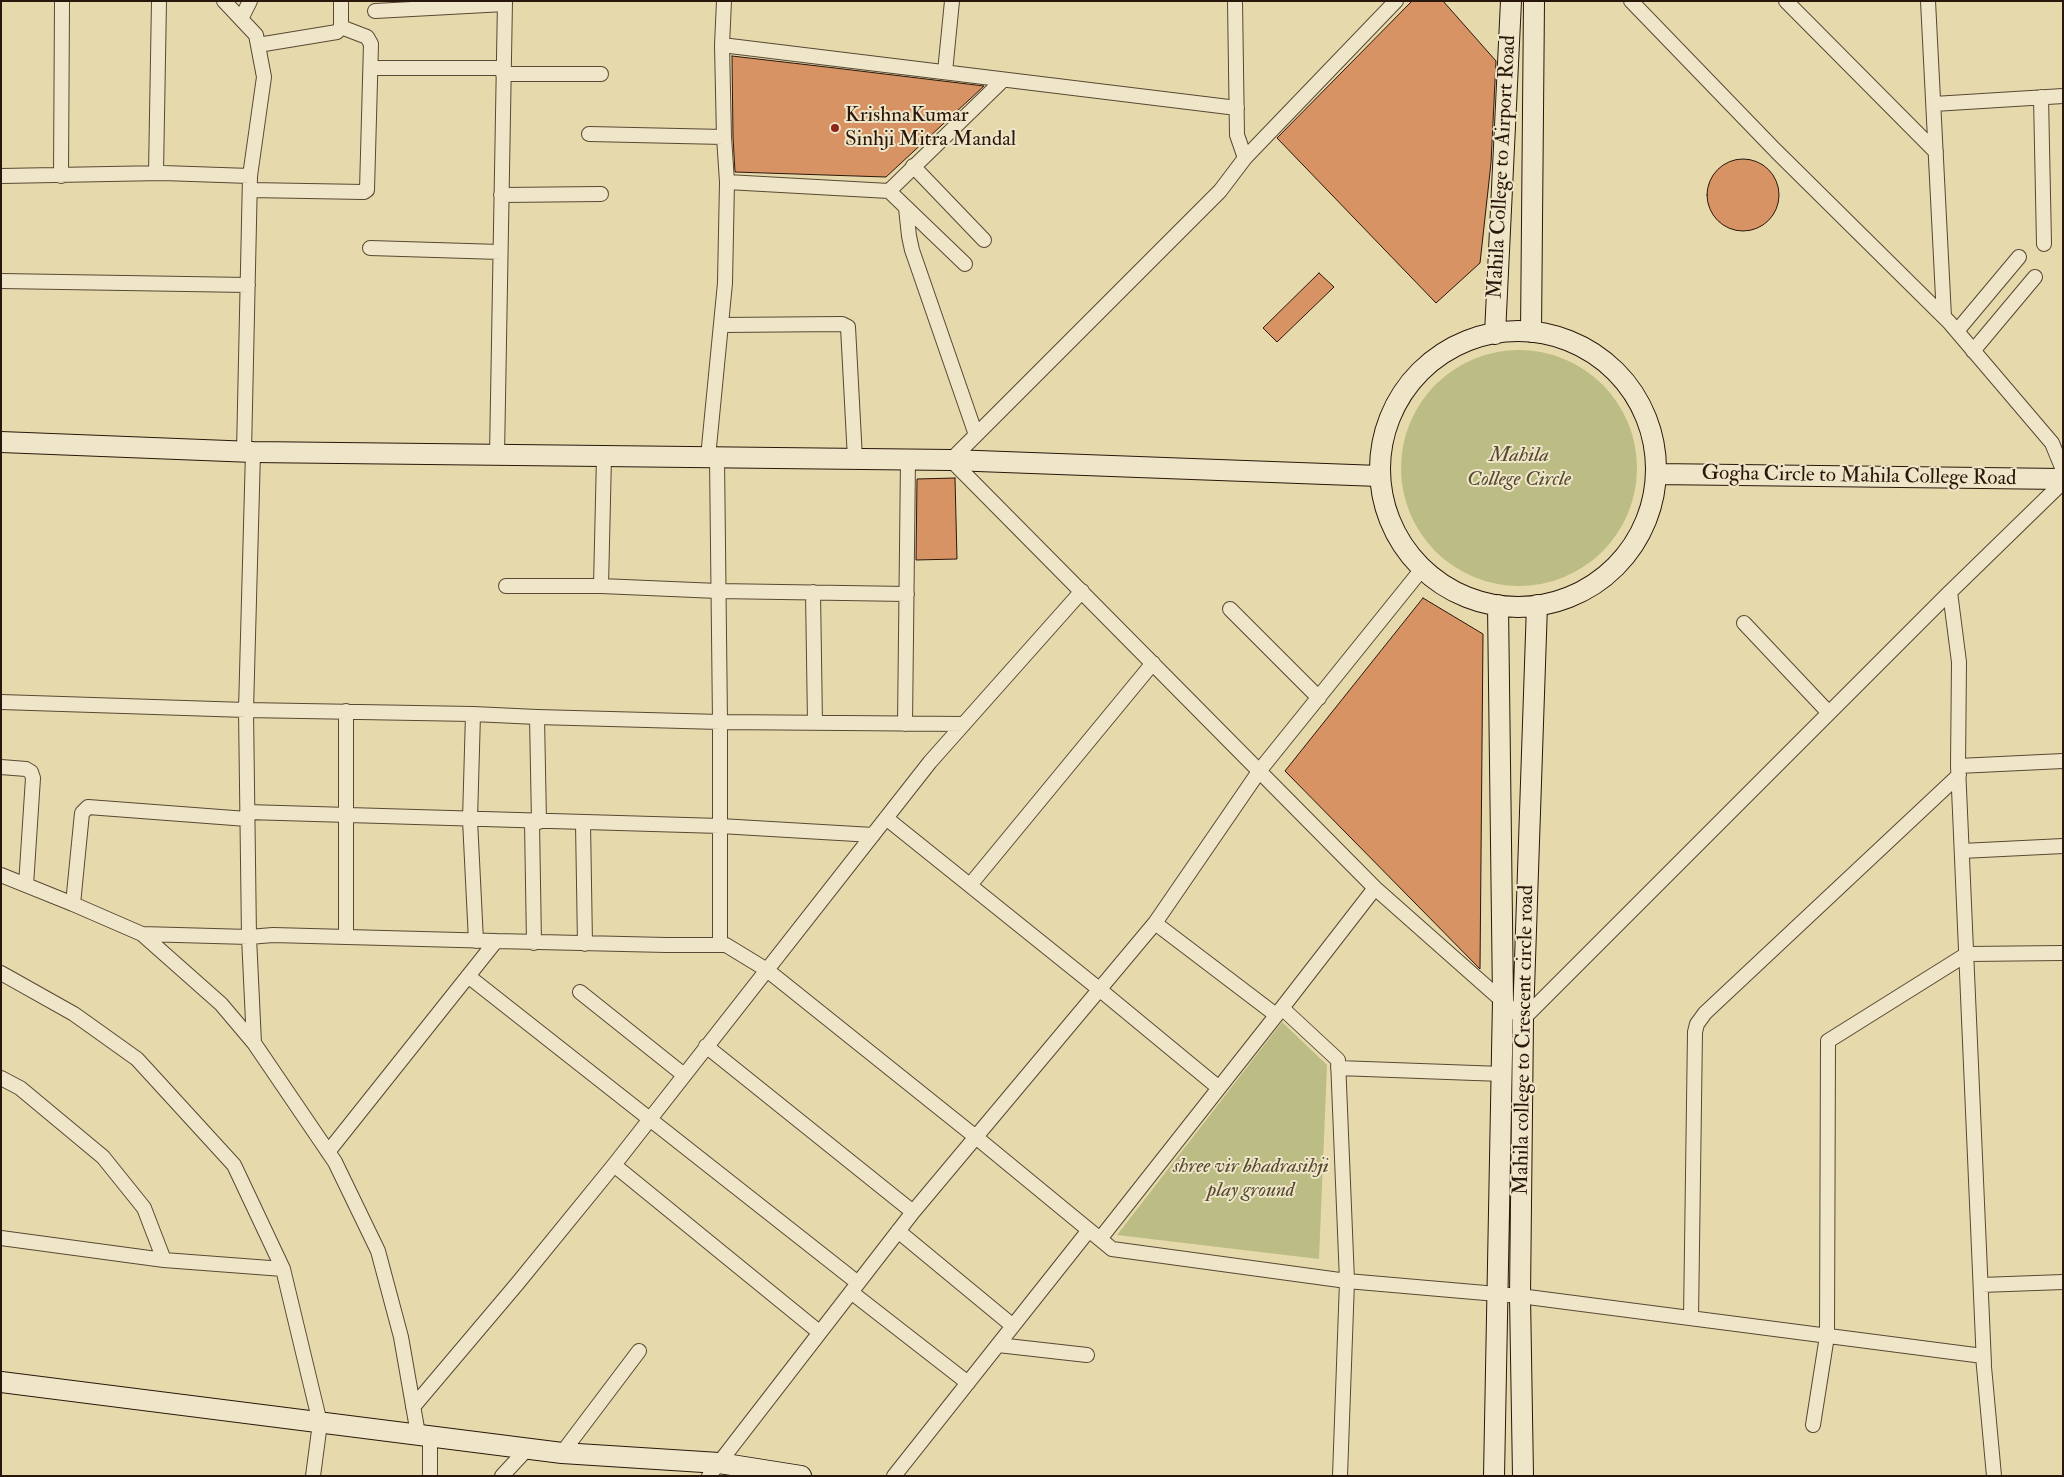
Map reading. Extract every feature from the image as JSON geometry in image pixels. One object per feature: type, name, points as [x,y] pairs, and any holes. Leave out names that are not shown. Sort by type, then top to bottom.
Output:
[{"type":"main road","name":"Mahila College to Airport Road","points":[[1495,334],[1511,1]]},
{"type":"main road","name":"Mahila College to Airport Road","points":[[1531,332],[1534,1]]},
{"type":"main road","points":[[1516,330],[1560,337],[1600,358],[1631,390],[1651,430],[1656,474],[1648,518],[1626,557],[1592,586],[1552,604],[1507,607],[1462,596],[1422,569],[1400,542],[1386,511],[1379,476],[1384,432],[1402,391],[1433,359],[1472,337],[1495,334],[1516,330]]},
{"type":"main road","points":[[1,442],[248,452],[951,460],[1379,476]]},
{"type":"main road","name":"Gogha Circle to Mahila College Road","points":[[1656,474],[2063,480]]},
{"type":"main road","name":"Mahila college to Crescent circle road","points":[[1494,1476],[1503,1000],[1498,605]]},
{"type":"main road","name":"Mahila college to Crescent circle road","points":[[1523,1476],[1520,1296],[1524,1019],[1536,605]]},
{"type":"main road","points":[[1,1382],[527,1449],[715,1471],[801,1476]]},
{"type":"street","points":[[61,176],[62,1]]},
{"type":"street","points":[[156,173],[159,1]]},
{"type":"street","points":[[224,1],[256,35],[264,77],[250,183],[248,285],[246,710],[249,937],[254,1043]]},
{"type":"street","points":[[241,19],[250,1]]},
{"type":"street","points":[[258,45],[337,32],[341,27],[341,1]]},
{"type":"street","points":[[720,945],[720,722],[713,457],[725,283],[727,182],[722,45],[724,1]]},
{"type":"street","points":[[945,72],[952,1]]},
{"type":"street","points":[[1235,1],[1237,135],[1245,158]]},
{"type":"street","points":[[1396,1],[1245,158],[1220,191],[951,460],[1375,888],[1524,1019],[2063,480]]},
{"type":"street","points":[[1632,1],[1776,151],[1957,331],[2052,443],[2063,470]]},
{"type":"street","points":[[1786,1],[1936,152]]},
{"type":"street","points":[[1928,1],[1944,317]]},
{"type":"street","points":[[375,11],[505,3],[497,455]]},
{"type":"street","points":[[1,176],[156,173],[364,192],[367,190],[372,44],[370,40],[341,27]]},
{"type":"street","points":[[722,45],[1237,108]]},
{"type":"street","points":[[371,68],[600,74]]},
{"type":"street","points":[[888,190],[1003,80]]},
{"type":"street","points":[[1934,104],[2063,96]]},
{"type":"street","points":[[2041,97],[2044,244]]},
{"type":"street","points":[[589,134],[724,137]]},
{"type":"street","points":[[913,166],[984,240]]},
{"type":"street","points":[[727,182],[888,190],[965,264]]},
{"type":"street","points":[[501,195],[601,194]]},
{"type":"street","points":[[906,208],[912,250],[976,435]]},
{"type":"street","points":[[370,248],[500,252]]},
{"type":"street","points":[[1957,331],[2019,257]]},
{"type":"street","points":[[1973,351],[2035,278]]},
{"type":"street","points":[[1,281],[248,285]]},
{"type":"street","points":[[721,325],[846,325],[850,330],[854,459]]},
{"type":"street","points":[[601,586],[604,456]]},
{"type":"street","points":[[905,724],[908,459]]},
{"type":"street","points":[[715,1471],[818,1332],[913,1212],[977,1138],[1155,923],[1260,770],[1422,569]]},
{"type":"street","points":[[506,586],[601,586],[718,591],[907,594]]},
{"type":"street","points":[[413,1407],[614,1165],[930,762],[1082,591]]},
{"type":"street","points":[[814,592],[815,723]]},
{"type":"street","points":[[1950,592],[1959,662],[1958,770],[1985,1377]]},
{"type":"street","points":[[1230,609],[1319,698]]},
{"type":"street","points":[[1744,623],[1829,713]]},
{"type":"street","points":[[970,885],[1153,663]]},
{"type":"street","points":[[1,702],[720,722],[964,724]]},
{"type":"street","points":[[346,711],[346,937]]},
{"type":"street","points":[[473,714],[470,820],[476,941]]},
{"type":"street","points":[[534,942],[537,717]]},
{"type":"street","points":[[1691,1318],[1695,1042],[1697,1024],[1705,1013],[1958,770],[2063,762]]},
{"type":"street","points":[[1,767],[26,769],[31,772],[33,778],[26,885]]},
{"type":"street","points":[[74,904],[82,813],[88,807],[247,815],[345,814],[470,820],[720,826],[873,835]]},
{"type":"street","points":[[886,818],[1219,1088]]},
{"type":"street","points":[[583,823],[585,944]]},
{"type":"street","points":[[1962,851],[2063,846]]},
{"type":"street","points":[[1,875],[142,934],[221,1004],[254,1043],[335,1162],[378,1251],[401,1337],[413,1407],[424,1435],[430,1476]]},
{"type":"street","points":[[894,1476],[1013,1326],[1095,1235],[1219,1088],[1375,888]]},
{"type":"street","points":[[1155,923],[1279,1012],[1338,1060],[1347,1281],[1340,1476]]},
{"type":"street","points":[[142,934],[249,937],[273,935],[585,944],[726,945],[767,970],[1112,1249],[1347,1281],[1520,1296],[1983,1356],[1994,1476]]},
{"type":"street","points":[[328,1152],[496,941]]},
{"type":"street","points":[[1814,1425],[1827,1336],[1828,1040],[1967,954],[2063,953]]},
{"type":"street","points":[[1,972],[74,1014],[137,1059],[234,1164],[283,1268],[320,1423],[313,1476]]},
{"type":"street","points":[[468,976],[650,1119],[968,1383]]},
{"type":"street","points":[[580,992],[684,1075]]},
{"type":"street","points":[[706,1046],[913,1212]]},
{"type":"street","points":[[1338,1068],[1502,1074]]},
{"type":"street","points":[[1,1078],[20,1088],[103,1157],[144,1208],[164,1260]]},
{"type":"street","points":[[614,1165],[818,1332]]},
{"type":"street","points":[[898,1231],[1013,1326]]},
{"type":"street","points":[[1,1238],[164,1260],[283,1268]]},
{"type":"street","points":[[1981,1285],[2063,1282]]},
{"type":"street","points":[[998,1345],[1087,1354]]},
{"type":"street","points":[[562,1453],[639,1351]]},
{"type":"street","points":[[502,1476],[527,1449]]},
{"type":"green space","name":"Mahila College Circle","points":[[1519,350],[1542,352],[1575,364],[1594,377],[1610,393],[1623,412],[1632,434],[1637,468],[1635,491],[1623,524],[1610,543],[1594,559],[1575,572],[1553,581],[1519,586],[1496,584],[1463,572],[1444,559],[1428,543],[1415,524],[1406,502],[1401,468],[1403,445],[1415,412],[1428,393],[1444,377],[1463,364],[1485,355]]},
{"type":"green space","name":"shree vir bhadrasihji play ground","points":[[1282,1022],[1327,1065],[1319,1259],[1117,1235]]},
{"type":"building","points":[[1412,1],[1443,1],[1496,61],[1491,163],[1480,263],[1436,303],[1277,138]]},
{"type":"building","name":"KrishnaKumar Sinhji Mitra Mandal","points":[[732,56],[984,86],[886,177],[735,172]]},
{"type":"building","points":[[1743,159],[1763,165],[1773,175],[1779,195],[1773,215],[1763,225],[1743,231],[1723,225],[1713,215],[1707,195],[1713,175],[1723,165]]},
{"type":"building","points":[[1319,273],[1334,287],[1277,342],[1263,328]]},
{"type":"building","points":[[955,478],[957,559],[916,560],[917,479]]},
{"type":"building","points":[[1423,598],[1483,634],[1480,969],[1285,771]]},
{"type":"place","name":"KrishnaKumar Sinhji Mitra Mandal","points":[[835,128]]}]
